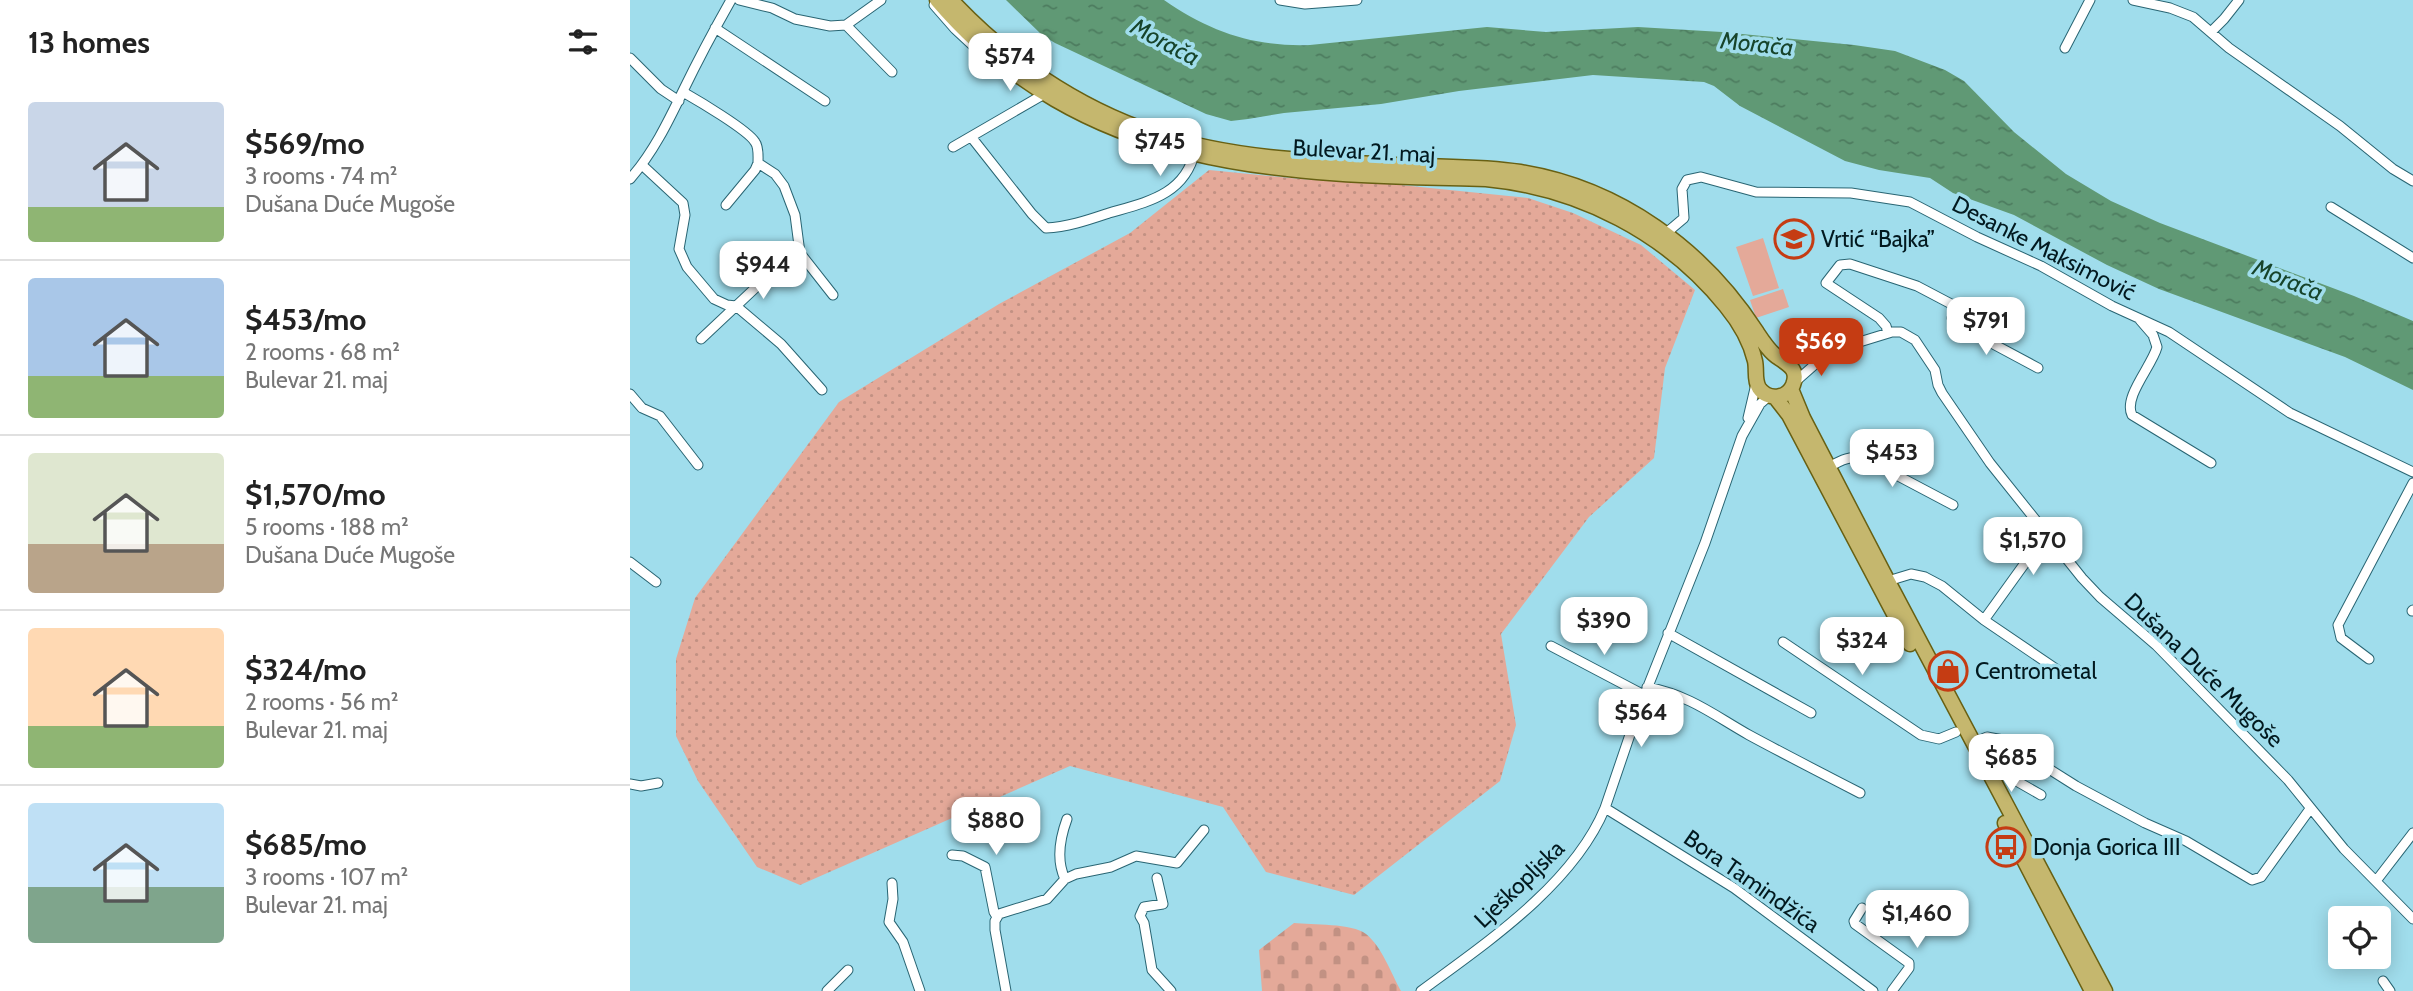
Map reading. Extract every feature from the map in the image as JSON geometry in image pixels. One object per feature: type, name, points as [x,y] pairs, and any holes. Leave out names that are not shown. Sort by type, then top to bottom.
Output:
[{"type":"main road","name":"Bulevar 21. maj","points":[[937,0],[995,57],[1043,95],[1143,140],[1287,159],[1495,169],[1531,174],[1603,197],[1640,217],[1683,247],[1714,275],[1794,370],[1793,386],[1829,467],[2105,991]]},
{"type":"main road","name":"Bulevar 21. maj","points":[[951,0],[999,46],[1066,93],[1138,128],[1196,149],[1258,167],[1325,174],[1500,180],[1531,185],[1574,198],[1621,219],[1645,232],[1675,254],[1726,306],[1745,332],[1752,347],[1763,393],[1772,396],[1789,415],[2092,991]]},
{"type":"main road","points":[[1757,376],[1766,360],[1782,359]]},
{"type":"main road","points":[[1772,396],[1781,396],[1793,386]]},
{"type":"street","points":[[630,179],[642,165],[681,97],[732,1],[772,8],[795,19],[830,26],[846,25],[881,0]]},
{"type":"street","points":[[930,0],[972,46],[1043,95],[953,148]]},
{"type":"street","points":[[1281,0],[1314,4],[1357,0]]},
{"type":"street","points":[[2065,48],[2090,0]]},
{"type":"street","points":[[2133,0],[2176,9],[2193,17],[2229,48],[2413,181]]},
{"type":"street","points":[[2211,32],[2239,0]]},
{"type":"street","points":[[846,25],[891,72]]},
{"type":"street","points":[[715,29],[825,101]]},
{"type":"street","points":[[630,58],[661,89],[714,111],[754,139],[758,150],[758,163],[726,205]]},
{"type":"street","points":[[972,138],[1046,228],[1064,228],[1149,202],[1184,178],[1191,167],[1196,149]]},
{"type":"street","points":[[758,163],[775,174],[784,186],[795,215],[800,253],[833,295]]},
{"type":"street","points":[[642,165],[683,204],[685,215],[679,249],[687,267],[714,299],[736,306],[781,344],[822,390]]},
{"type":"street","name":"Desanke Maksimović","points":[[1665,234],[1684,218],[1682,189],[1687,180],[1694,178],[1713,180],[1756,192],[1851,192],[1888,197],[1920,206],[2186,343],[2290,414],[2413,472]]},
{"type":"street","points":[[2331,207],[2413,258]]},
{"type":"street","points":[[1782,359],[1830,351],[1888,333],[1879,318],[1826,283],[1840,265],[1850,264],[1908,282],[1936,296],[1957,308],[1952,318],[1954,323],[2038,368]]},
{"type":"street","points":[[701,338],[769,275]]},
{"type":"street","points":[[2138,317],[2153,335],[2157,348],[2130,399],[2132,415],[2211,463]]},
{"type":"street","name":"Dušana Duće Mugoše","points":[[1888,333],[1901,332],[1915,340],[1933,367],[1942,393],[1990,463],[2082,578],[2156,645],[2288,780],[2344,849],[2413,919]]},
{"type":"street","points":[[1793,386],[1830,351]]},
{"type":"street","name":"Lješkopljska","points":[[1421,991],[1483,945],[1552,883],[1583,847],[1605,808],[1645,691],[1704,543],[1746,426],[1757,376]]},
{"type":"street","points":[[630,394],[642,408],[660,416],[698,465]]},
{"type":"street","name":"Lješkopljska","points":[[1746,426],[1760,404],[1772,396]]},
{"type":"street","points":[[1829,467],[1845,458],[1866,459],[1953,505]]},
{"type":"street","points":[[2369,659],[2341,638],[2339,625],[2413,482]]},
{"type":"street","points":[[1984,620],[2025,563],[2024,555],[2004,537]]},
{"type":"street","points":[[630,562],[656,582]]},
{"type":"street","points":[[1888,581],[1911,574],[1925,577],[1942,586],[1984,620],[2065,675]]},
{"type":"street","points":[[1668,634],[1811,713]]},
{"type":"street","points":[[1783,642],[1921,735],[1939,739],[1956,732]]},
{"type":"street","points":[[1551,646],[1645,691],[1670,692],[1700,704],[1746,733],[1860,793]]},
{"type":"street","points":[[1973,743],[1987,737],[2003,740],[2083,790],[2194,845],[2252,880],[2260,877],[2310,809]]},
{"type":"street","points":[[1987,769],[1999,771],[2041,795]]},
{"type":"street","points":[[630,784],[641,786],[658,783]]},
{"type":"street","name":"Bora Tamindžića","points":[[1605,808],[1734,888],[1873,991]]},
{"type":"street","points":[[1065,879],[1060,864],[1060,851],[1067,819]]},
{"type":"street","points":[[1006,991],[995,930],[997,917],[1004,912],[1046,899],[1065,879],[1076,874],[1111,867],[1136,856],[1177,863],[1204,830]]},
{"type":"street","points":[[2376,881],[2413,833]]},
{"type":"street","points":[[952,855],[963,856],[985,867],[993,912],[997,917]]},
{"type":"street","points":[[1157,878],[1163,904],[1144,907],[1140,916],[1144,923],[1152,971],[1171,991]]},
{"type":"street","points":[[892,883],[894,892],[889,922],[903,943],[920,991]]},
{"type":"street","points":[[1862,908],[1854,921],[1855,924],[1909,963],[1909,968],[1892,991]]},
{"type":"street","points":[[827,991],[848,970]]},
{"type":"street","points":[[2383,981],[2390,991]]},
{"type":"green space","points":[[1209,170],[1528,198],[1573,213],[1641,245],[1695,290],[1665,368],[1654,458],[1589,517],[1501,634],[1516,725],[1500,781],[1354,895],[1266,872],[1223,807],[1070,766],[800,885],[757,867],[698,781],[676,736],[676,659],[695,598],[839,402],[999,304],[1130,233]]},
{"type":"green space","points":[[1763,238],[1779,288],[1753,296],[1736,247]]},
{"type":"green space","points":[[1783,289],[1789,307],[1756,318],[1750,300]]},
{"type":"green space","points":[[1294,923],[1360,930],[1372,939],[1401,991],[1262,991],[1259,950]]},
{"type":"water","name":"Morača","points":[[1006,0],[1164,0],[1216,29],[1251,40],[1290,45],[1487,27],[1546,32],[1638,27],[1722,32],[1895,51],[1945,70],[1964,81],[2014,132],[2066,174],[2111,201],[2160,223],[2413,321],[2413,390],[2345,357],[2159,289],[2107,265],[2014,215],[1953,193],[1930,178],[1879,170],[1845,161],[1740,106],[1714,86],[1704,82],[1593,75],[1231,121],[1206,114],[1055,43],[1042,35]]},
{"type":"place","name":"Vrtić “Bajka”","points":[[1794,239]]},
{"type":"place","name":"Centrometal","points":[[1948,671]]},
{"type":"place","name":"Donja Gorica III","points":[[2006,847]]}]
